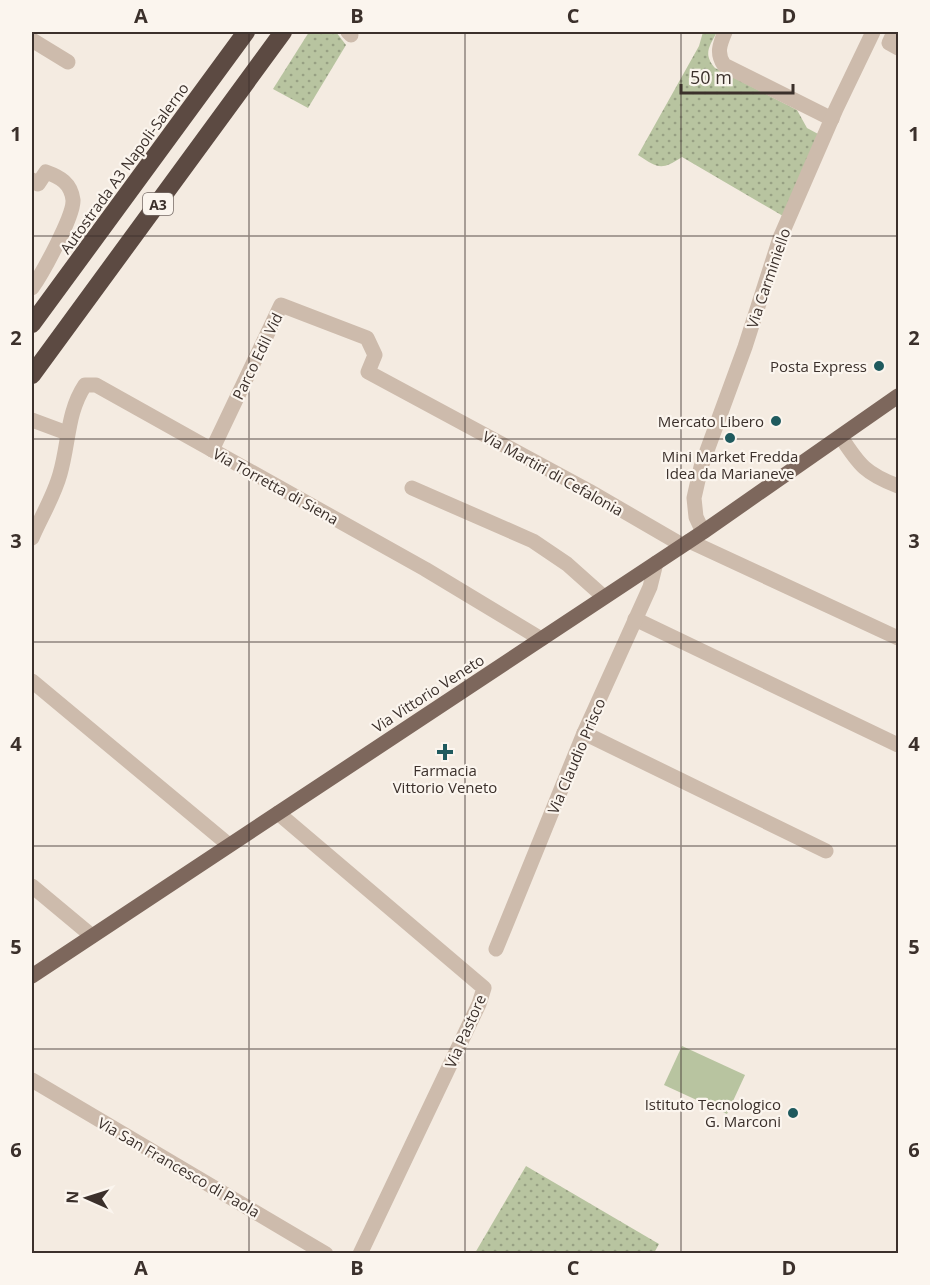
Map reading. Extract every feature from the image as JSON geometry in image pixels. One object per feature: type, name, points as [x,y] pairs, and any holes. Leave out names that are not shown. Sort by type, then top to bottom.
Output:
[{"type":"highway","name":"Autostrada A3 Napoli-Salerno","points":[[32,324],[246,32]]},
{"type":"highway","name":"A3","points":[[32,375],[283,32]]},
{"type":"main road","name":"Via Vittorio Veneto","points":[[32,976],[703,532],[898,396]]},
{"type":"street","points":[[725,32],[719,49],[719,57],[724,65],[832,119]]},
{"type":"street","name":"Via Carminiello","points":[[703,532],[696,517],[694,498],[699,477],[746,347],[777,245],[873,32]]},
{"type":"street","points":[[894,32],[889,43],[898,48]]},
{"type":"street","points":[[32,40],[68,62]]},
{"type":"street","points":[[32,180],[38,184],[46,172],[62,178],[70,188],[73,202],[54,251],[32,288]]},
{"type":"street","name":"Parco Edil Vid","points":[[212,450],[281,305],[367,338],[375,355],[368,372],[422,401]]},
{"type":"street","name":"Via Torretta di Siena","points":[[67,433],[76,398],[85,385],[96,385],[425,570],[541,639]]},
{"type":"street","name":"Via Martiri di Cefalonia","points":[[422,401],[686,543],[898,638]]},
{"type":"street","points":[[32,538],[60,473],[67,433],[36,422]]},
{"type":"street","points":[[841,436],[858,463],[877,478],[898,486]]},
{"type":"street","points":[[412,488],[533,541],[567,564],[604,597]]},
{"type":"street","name":"Via Claudio Prisco","points":[[496,949],[584,733],[650,587],[656,563]]},
{"type":"street","points":[[635,619],[898,745]]},
{"type":"street","points":[[32,681],[229,845]]},
{"type":"street","points":[[584,733],[826,851]]},
{"type":"street","name":"Via Pastore","points":[[278,813],[484,988],[479,1004],[360,1254]]},
{"type":"street","points":[[32,886],[92,936]]},
{"type":"street","name":"Via San Francesco di Paola","points":[[32,1080],[326,1254]]},
{"type":"green space","points":[[309,32],[336,32],[346,45],[308,108],[273,89]]},
{"type":"green space","points":[[703,32],[717,32],[708,50],[709,59],[715,68],[797,110],[807,128],[820,135],[783,216],[682,157],[660,166],[638,155],[699,46]]},
{"type":"green space","points":[[682,1046],[745,1075],[727,1114],[664,1085]]},
{"type":"green space","points":[[526,1166],[659,1244],[654,1253],[475,1253]]},
{"type":"place","name":"Posta Express","points":[[879,366]]},
{"type":"place","name":"Mercato Libero","points":[[776,421]]},
{"type":"place","name":"Mini Market Fredda Idea da Marianeve","points":[[730,438]]},
{"type":"place","name":"Farmacia Vittorio Veneto","points":[[445,752]]},
{"type":"place","name":"Istituto Tecnologico G. Marconi","points":[[793,1113]]}]
